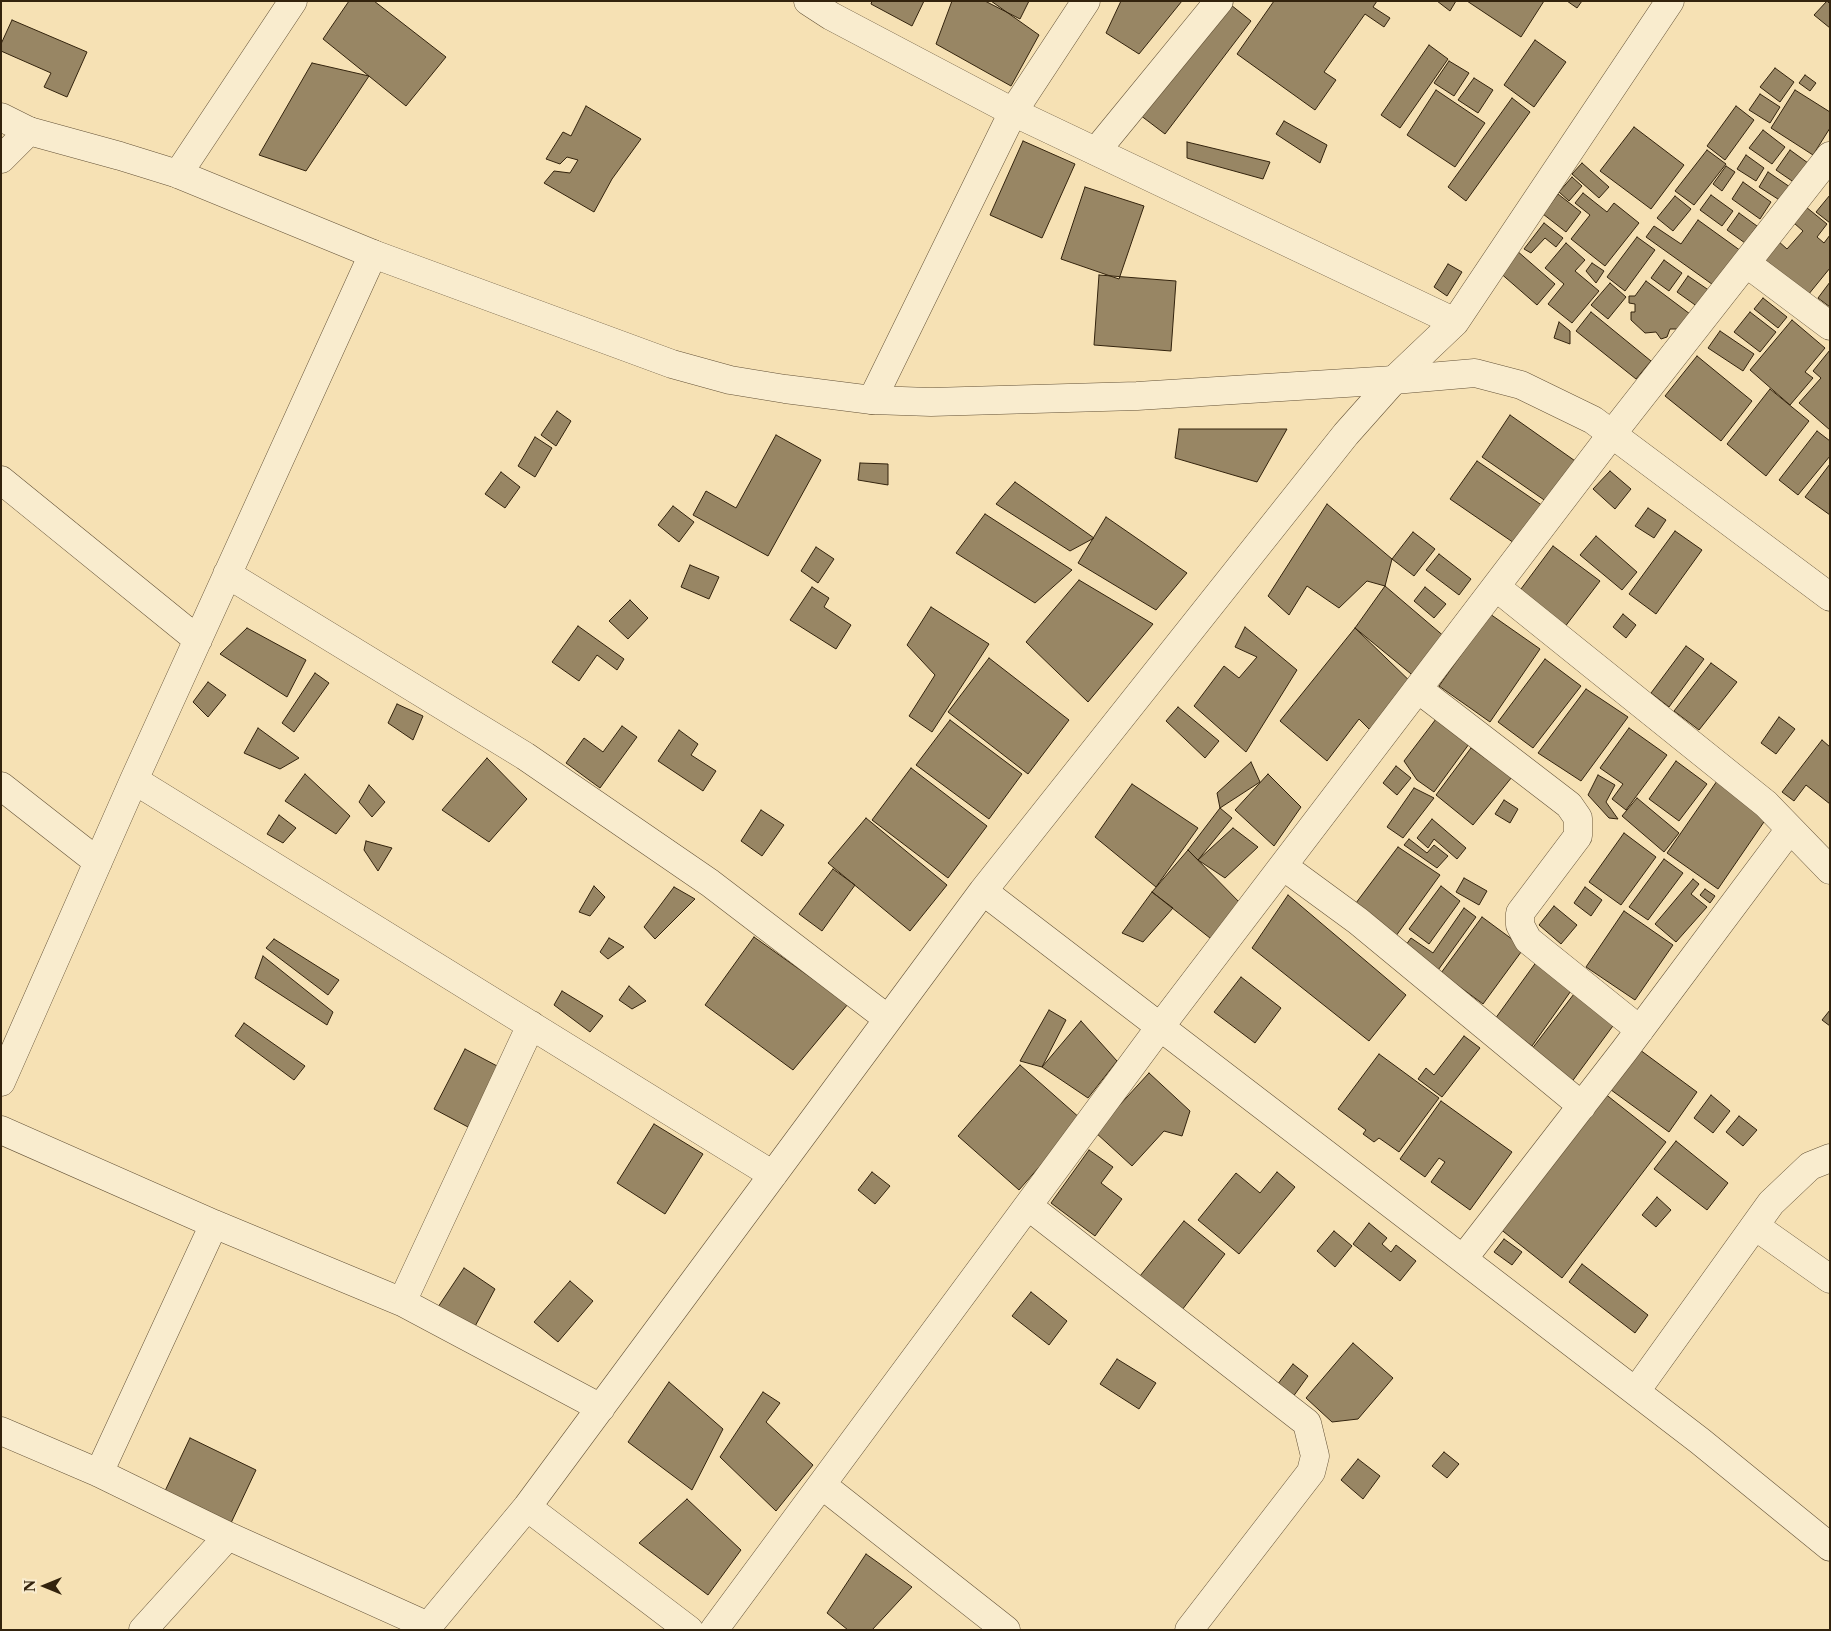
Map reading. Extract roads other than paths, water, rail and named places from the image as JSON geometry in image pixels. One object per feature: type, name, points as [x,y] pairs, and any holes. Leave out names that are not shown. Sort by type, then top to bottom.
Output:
[{"type":"street","points":[[178,174],[293,1]]},
{"type":"street","points":[[808,1],[835,9],[1013,112],[1097,150],[1455,322]]},
{"type":"street","points":[[872,400],[1013,112],[1086,1]]},
{"type":"street","points":[[1097,150],[1218,1]]},
{"type":"street","points":[[1,1431],[99,1473],[228,1536],[427,1628],[527,1507],[983,891],[1294,497],[1346,434],[1394,380],[1455,322],[1670,1]]},
{"type":"street","points":[[1,117],[29,131],[178,174],[374,254],[672,364],[730,380],[872,400],[931,402],[1136,396],[1394,380],[1475,373],[1521,385],[1593,420],[1830,597]]},
{"type":"street","points":[[1,159],[29,131]]},
{"type":"street","points":[[714,1630],[1160,1027],[1612,434],[1830,156]]},
{"type":"street","points":[[1,1082],[134,780],[374,254]]},
{"type":"street","points":[[1746,263],[1830,326]]},
{"type":"street","points":[[1,480],[198,640]]},
{"type":"street","points":[[227,574],[526,756],[710,883],[888,1019]]},
{"type":"street","points":[[1496,587],[1766,804],[1830,870]]},
{"type":"street","points":[[1418,689],[1569,805],[1578,818],[1578,836],[1520,913],[1520,925],[1528,940],[1640,1030]]},
{"type":"street","points":[[134,780],[773,1174]]},
{"type":"street","points":[[1,786],[98,862]]},
{"type":"street","points":[[1463,1259],[1640,1030],[1790,829]]},
{"type":"street","points":[[1283,866],[1358,921],[1582,1106]]},
{"type":"street","points":[[983,891],[1636,1391],[1830,1547]]},
{"type":"street","points":[[402,1302],[531,1024]]},
{"type":"street","points":[[1,1130],[214,1224],[402,1302],[601,1408]]},
{"type":"street","points":[[1636,1391],[1772,1203],[1810,1166],[1830,1158]]},
{"type":"street","points":[[1028,1206],[1307,1423],[1315,1456],[1311,1472],[1190,1630]]},
{"type":"street","points":[[99,1473],[214,1224]]},
{"type":"street","points":[[1755,1226],[1830,1280]]},
{"type":"street","points":[[822,1484],[1006,1630]]},
{"type":"street","points":[[527,1507],[690,1630]]},
{"type":"street","points":[[143,1630],[228,1536]]}]
